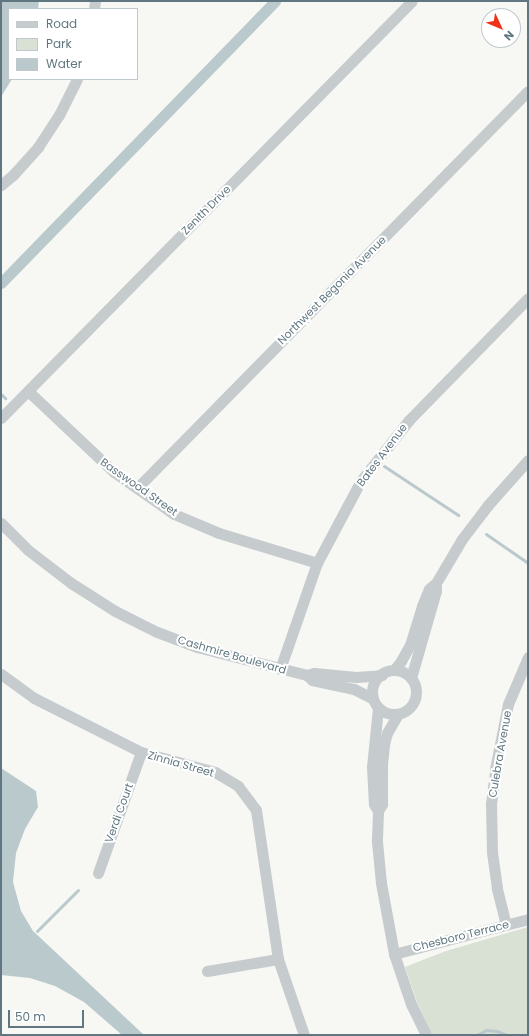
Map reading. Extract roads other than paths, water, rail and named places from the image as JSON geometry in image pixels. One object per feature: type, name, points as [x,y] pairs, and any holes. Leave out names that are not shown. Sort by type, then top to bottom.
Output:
[{"type":"street","name":"Zenith Drive","points":[[1,418],[412,1]]},
{"type":"street","points":[[1,185],[13,175],[38,147],[59,115],[76,80]]},
{"type":"street","name":"Northwest Begonia Avenue","points":[[137,488],[528,91]]},
{"type":"street","name":"Bates Avenue","points":[[280,669],[317,563],[360,482],[409,420],[528,298]]},
{"type":"street","name":"Basswood Street","points":[[28,391],[94,454],[137,488],[174,514],[219,534],[317,563]]},
{"type":"street","points":[[394,670],[399,671],[411,678],[416,688],[415,701],[409,708],[398,714],[392,714],[378,708],[372,698],[372,685],[382,675],[394,670],[402,661],[410,645],[429,589],[436,583],[462,539],[488,504],[528,460]]},
{"type":"street","name":"Cashmire Boulevard","points":[[1,523],[28,550],[70,584],[115,611],[157,632],[197,647],[307,675],[314,673],[356,677],[382,675]]},
{"type":"street","points":[[411,678],[436,591],[436,583]]},
{"type":"street","name":"Culebra Avenue","points":[[506,925],[497,888],[493,858],[491,804],[495,769],[508,704],[528,657]]},
{"type":"street","name":"Zinnia Street","points":[[1,674],[34,698],[141,752],[214,772],[238,786],[256,810],[278,959],[304,1035]]},
{"type":"street","name":"Cashmire Boulevard","points":[[307,675],[312,680],[354,689],[372,698]]},
{"type":"street","points":[[378,708],[372,767],[374,804],[378,810]]},
{"type":"street","points":[[398,714],[387,733],[384,744],[382,764],[382,804],[378,810],[378,842],[381,884],[394,954],[412,1004],[426,1035]]},
{"type":"street","name":"Verdi Court","points":[[98,873],[141,752]]},
{"type":"street","name":"Chesboro Terrace","points":[[394,954],[528,918]]},
{"type":"street","points":[[207,972],[278,959]]},
{"type":"water","points":[[1,1],[39,1],[38,8],[8,8],[8,80],[11,80],[1,97]]},
{"type":"water","points":[[1,768],[36,791],[38,807],[25,829],[16,853],[13,882],[21,911],[33,931],[144,1035],[122,1035],[84,1002],[55,986],[30,978],[1,975]]},
{"type":"waterway","points":[[1,283],[275,1]]},
{"type":"waterway","points":[[1,394],[5,398]]},
{"type":"waterway","points":[[384,466],[458,515]]},
{"type":"waterway","points":[[486,534],[528,563]]},
{"type":"waterway","points":[[37,931],[78,890]]},
{"type":"waterway","points":[[477,1035],[486,1030],[497,1031],[507,1035]]}]
